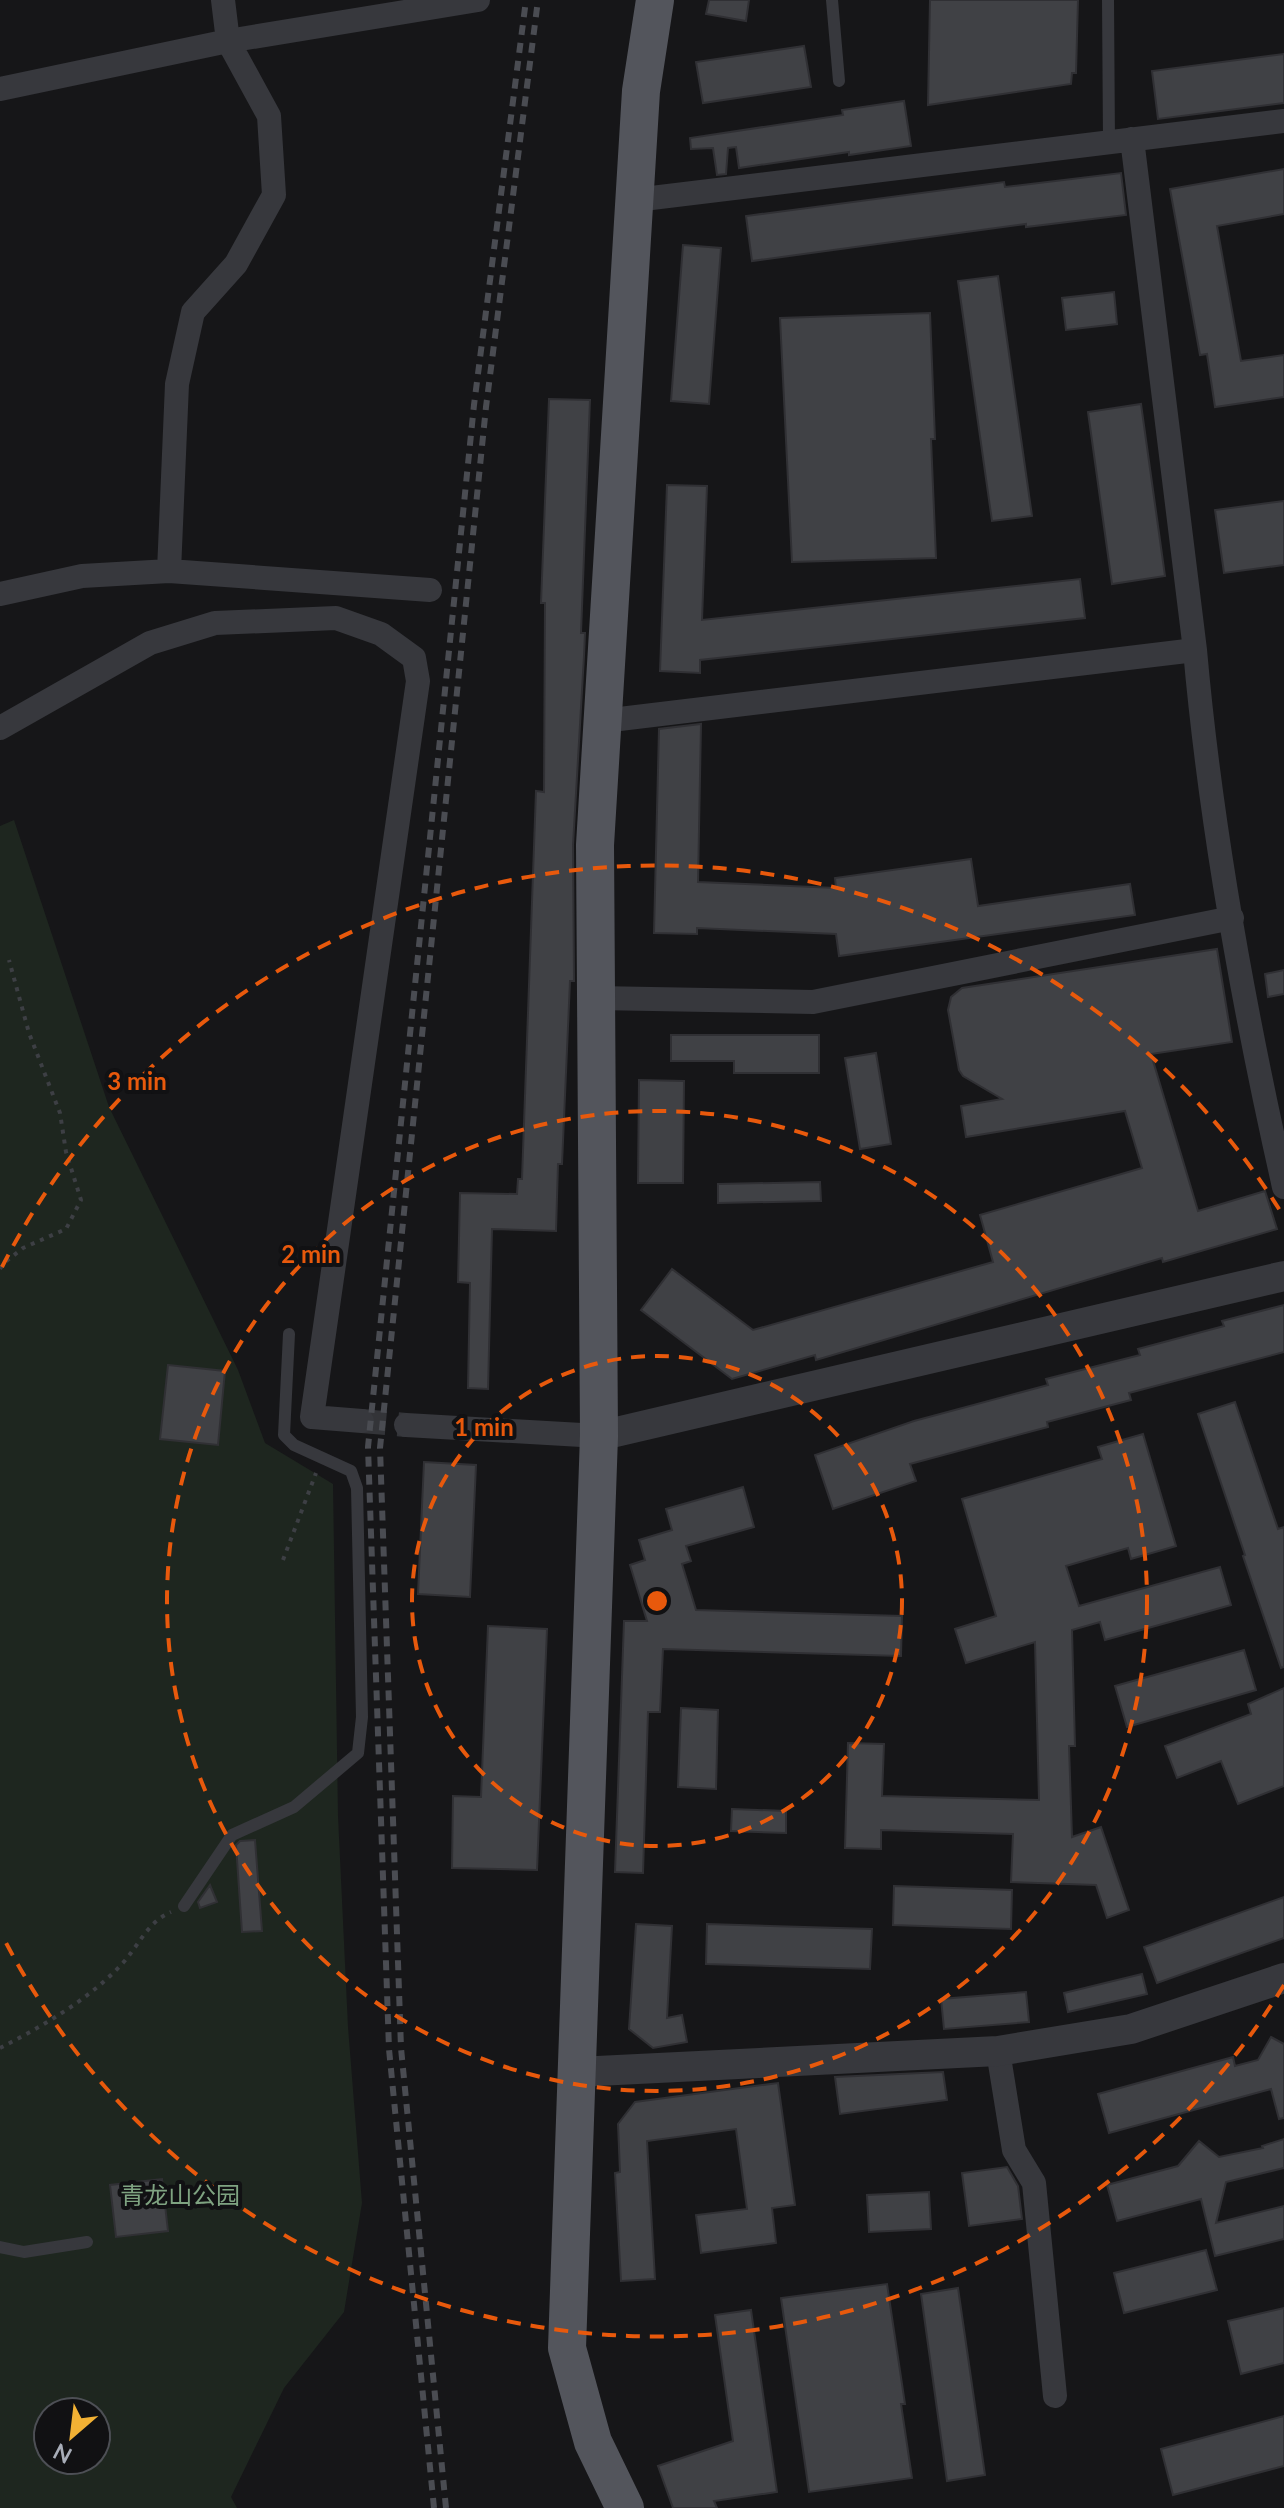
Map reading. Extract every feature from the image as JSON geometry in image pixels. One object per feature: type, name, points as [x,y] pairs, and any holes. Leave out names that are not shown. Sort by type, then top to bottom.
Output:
[{"type":"main road","points":[[625,2508],[593,2442],[567,2348],[599,1436],[595,845],[641,91],[655,0]]},
{"type":"street","points":[[169,571],[177,384],[193,312],[236,264],[274,195],[269,116],[228,41],[223,0]]},
{"type":"street","points":[[0,89],[228,41],[478,0]]},
{"type":"street","points":[[635,200],[1284,121]]},
{"type":"street","points":[[1121,140],[1195,650],[1202,725],[1250,1037],[1284,1187]]},
{"type":"street","points":[[0,594],[82,576],[169,571],[430,590]]},
{"type":"street","points":[[0,728],[150,643],[215,623],[336,618],[381,634],[414,658],[418,681],[312,1417],[362,1421]]},
{"type":"street","points":[[603,721],[1195,650]]},
{"type":"street","points":[[596,998],[813,1002],[1232,918]]},
{"type":"street","points":[[406,1425],[599,1436],[1284,1276]]},
{"type":"street","points":[[577,2072],[998,2051],[1131,2029],[1284,1978]]},
{"type":"street","points":[[998,2051],[1014,2150],[1034,2183],[1055,2396]]},
{"type":"lane","points":[[832,0],[839,81]]},
{"type":"lane","points":[[1108,0],[1121,140]]},
{"type":"lane","points":[[184,1906],[232,1835],[294,1807],[358,1753],[362,1717],[357,1488],[351,1471],[294,1445],[284,1435],[289,1334]]},
{"type":"lane","points":[[0,2247],[24,2252],[87,2242]]},
{"type":"path","points":[[0,1269],[23,1248],[66,1229],[81,1200],[66,1152],[60,1113],[29,1033],[9,960]]},
{"type":"path","points":[[283,1560],[322,1457]]},
{"type":"path","points":[[0,2048],[54,2020],[121,1965],[156,1918],[184,1906]]},
{"type":"path","points":[[174,2204],[229,2200]]},
{"type":"green space","name":"青龙山公园","points":[[14,820],[109,1107],[238,1370],[265,1443],[333,1484],[338,1816],[348,2027],[362,2203],[344,2312],[284,2388],[231,2497],[237,2508],[0,2508],[0,826]]},
{"type":"building","points":[[709,0],[749,0],[746,21],[706,14]]},
{"type":"building","points":[[930,0],[1078,0],[1076,73],[1072,73],[1071,84],[928,105]]},
{"type":"building","points":[[804,46],[811,87],[703,103],[696,62]]},
{"type":"building","points":[[1284,54],[1284,103],[1158,119],[1152,71]]},
{"type":"building","points":[[904,101],[911,146],[739,168],[736,147],[728,148],[726,174],[717,175],[713,148],[691,149],[690,138],[843,115],[842,110]]},
{"type":"building","points":[[1284,169],[1284,214],[1217,226],[1241,361],[1284,355],[1284,397],[1215,407],[1207,354],[1200,355],[1170,189]]},
{"type":"building","points":[[1121,173],[1126,215],[1026,227],[1026,224],[752,261],[746,216],[1004,182],[1005,187]]},
{"type":"building","points":[[683,245],[721,248],[709,404],[671,401]]},
{"type":"building","points":[[998,276],[1032,516],[992,521],[958,281]]},
{"type":"building","points":[[1114,292],[1117,324],[1066,330],[1062,298]]},
{"type":"building","points":[[930,313],[936,558],[792,562],[780,318]]},
{"type":"building","points":[[549,399],[590,400],[581,633],[585,633],[573,845],[574,981],[570,981],[562,1164],[558,1164],[556,1231],[492,1229],[488,1389],[468,1388],[470,1283],[458,1282],[460,1193],[517,1194],[518,1179],[522,1179],[536,791],[544,792],[545,603],[541,603]]},
{"type":"building","points":[[1141,404],[1165,576],[1112,584],[1088,412]]},
{"type":"building","points":[[667,485],[707,486],[702,620],[1080,579],[1085,618],[700,660],[700,673],[660,671]]},
{"type":"building","points":[[1284,501],[1284,565],[1224,573],[1215,510]]},
{"type":"building","points":[[701,724],[698,882],[836,888],[835,878],[971,859],[978,906],[1130,884],[1135,915],[839,956],[836,934],[697,928],[697,934],[654,933],[659,729]]},
{"type":"building","points":[[1217,949],[1232,1042],[1151,1054],[1198,1211],[1265,1191],[1277,1229],[1163,1262],[1162,1258],[816,1360],[815,1355],[732,1379],[641,1310],[672,1269],[753,1330],[993,1262],[980,1215],[1142,1168],[1125,1111],[966,1137],[961,1106],[1002,1099],[963,1076],[959,1070],[948,1010],[951,997],[962,988]]},
{"type":"building","points":[[1284,970],[1284,994],[1268,997],[1265,974]]},
{"type":"building","points":[[671,1035],[819,1035],[819,1073],[734,1073],[734,1061],[671,1061]]},
{"type":"building","points":[[876,1053],[891,1144],[860,1149],[845,1058]]},
{"type":"building","points":[[639,1080],[684,1081],[683,1183],[638,1183]]},
{"type":"building","points":[[820,1182],[821,1201],[718,1203],[718,1184]]},
{"type":"building","points":[[1284,1305],[1284,1352],[1129,1393],[1131,1400],[1047,1422],[1048,1427],[910,1464],[916,1481],[833,1509],[815,1455],[914,1421],[1048,1385],[1046,1379],[1140,1355],[1138,1349],[1224,1326],[1222,1321]]},
{"type":"building","points":[[168,1365],[225,1371],[218,1445],[160,1439]]},
{"type":"building","points":[[1235,1402],[1278,1529],[1284,1527],[1284,1667],[1281,1668],[1198,1414]]},
{"type":"building","points":[[1143,1434],[1176,1546],[1131,1559],[1128,1548],[1066,1566],[1079,1606],[1220,1567],[1231,1605],[1105,1640],[1100,1622],[1072,1630],[1075,1746],[1069,1746],[1072,1837],[1101,1827],[1129,1910],[1107,1918],[1096,1885],[1011,1882],[1013,1834],[881,1830],[881,1849],[845,1848],[848,1743],[884,1744],[882,1796],[1039,1800],[1035,1642],[966,1663],[955,1629],[996,1616],[962,1499],[1102,1459],[1098,1447]]},
{"type":"building","points":[[424,1462],[476,1465],[470,1597],[418,1594]]},
{"type":"building","points":[[743,1487],[754,1527],[686,1546],[691,1561],[682,1564],[696,1610],[902,1616],[901,1656],[663,1649],[660,1712],[648,1712],[643,1873],[615,1872],[624,1621],[647,1621],[630,1565],[645,1560],[639,1540],[672,1530],[666,1509]]},
{"type":"building","points":[[488,1626],[547,1629],[537,1870],[452,1868],[453,1796],[481,1797]]},
{"type":"building","points":[[1244,1650],[1256,1690],[1127,1727],[1115,1686]]},
{"type":"building","points":[[1284,1688],[1284,1786],[1238,1804],[1221,1761],[1177,1778],[1165,1746],[1251,1714],[1248,1704]]},
{"type":"building","points":[[681,1708],[718,1710],[716,1789],[678,1787]]},
{"type":"building","points":[[732,1809],[786,1811],[786,1833],[731,1831]]},
{"type":"building","points":[[255,1840],[262,1931],[242,1932],[236,1845],[240,1841]]},
{"type":"building","points":[[210,1885],[217,1902],[200,1908],[198,1902]]},
{"type":"building","points":[[894,1886],[1012,1890],[1011,1929],[893,1925]]},
{"type":"building","points":[[1284,1897],[1284,1938],[1157,1983],[1144,1947]]},
{"type":"building","points":[[636,1924],[672,1926],[667,2018],[682,2015],[687,2042],[653,2048],[629,2029]]},
{"type":"building","points":[[707,1924],[872,1929],[870,1969],[706,1964]]},
{"type":"building","points":[[1142,1974],[1147,1994],[1068,2012],[1064,1993]]},
{"type":"building","points":[[1026,1992],[1029,2022],[944,2029],[941,1999]]},
{"type":"building","points":[[1271,2037],[1284,2044],[1284,2118],[1279,2119],[1271,2089],[1109,2133],[1098,2094],[1233,2057],[1235,2066],[1258,2060]]},
{"type":"building","points":[[943,2072],[947,2100],[840,2114],[835,2077]]},
{"type":"building","points":[[778,2083],[795,2205],[772,2208],[776,2243],[701,2253],[696,2215],[747,2209],[736,2129],[647,2141],[655,2279],[621,2281],[615,2173],[620,2172],[618,2124],[635,2102]]},
{"type":"building","points":[[1284,2139],[1284,2168],[1226,2182],[1216,2223],[1284,2206],[1284,2239],[1215,2256],[1201,2199],[1117,2221],[1107,2185],[1178,2166],[1199,2141],[1219,2157],[1263,2148]]},
{"type":"building","points":[[1007,2167],[1018,2186],[1022,2219],[969,2226],[962,2173]]},
{"type":"building","points":[[162,2179],[168,2231],[116,2237],[110,2185]]},
{"type":"building","points":[[929,2192],[931,2229],[869,2232],[867,2195]]},
{"type":"building","points":[[1206,2250],[1217,2290],[1124,2313],[1114,2273]]},
{"type":"building","points":[[887,2284],[905,2404],[901,2404],[912,2478],[809,2492],[781,2298]]},
{"type":"building","points":[[958,2288],[985,2475],[947,2481],[921,2294]]},
{"type":"building","points":[[1284,2308],[1284,2363],[1241,2374],[1228,2321]]},
{"type":"building","points":[[751,2310],[777,2492],[714,2501],[717,2508],[673,2508],[658,2466],[733,2441],[715,2315]]},
{"type":"building","points":[[1284,2416],[1284,2466],[1173,2495],[1161,2449]]},
{"type":"tunnel","points":[[362,1421],[406,1425]]},
{"type":"railway","points":[[434,2508],[389,2049],[368,1447],[474,405],[526,0]]},
{"type":"railway","points":[[446,2508],[401,2048],[380,1448],[486,407],[538,0]]}]
